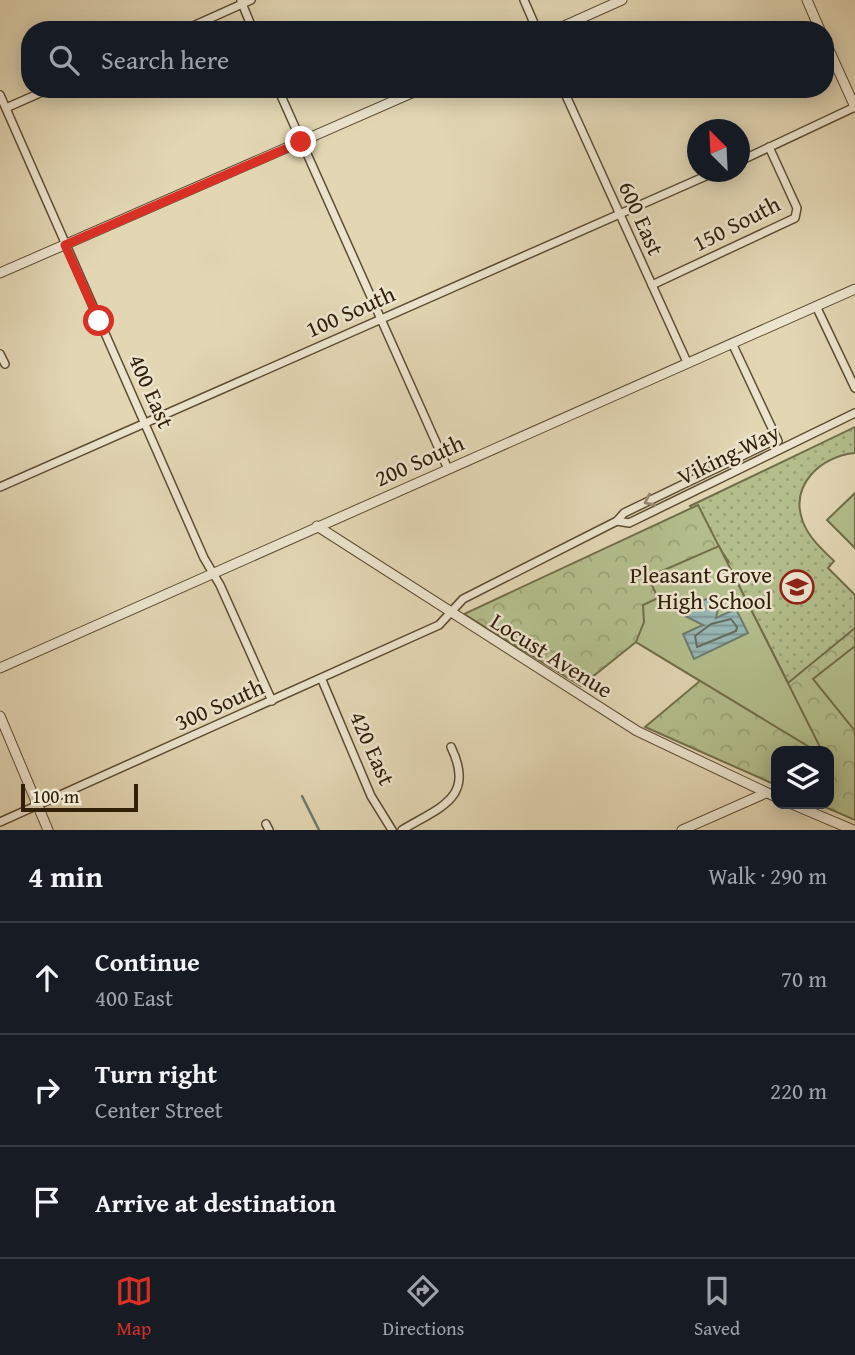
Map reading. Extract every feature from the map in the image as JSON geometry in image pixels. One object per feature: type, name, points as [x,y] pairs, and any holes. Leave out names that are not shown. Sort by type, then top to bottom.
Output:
[{"type":"street","points":[[202,21],[241,2],[251,0]]},
{"type":"street","points":[[524,0],[533,21]]},
{"type":"street","points":[[575,21],[622,0]]},
{"type":"street","points":[[807,0],[816,21]]},
{"type":"street","points":[[241,2],[249,21]]},
{"type":"street","points":[[750,156],[855,107],[834,61]]},
{"type":"street","name":"400 East","points":[[0,95],[145,424],[272,701]]},
{"type":"street","points":[[6,108],[29,98]]},
{"type":"street","points":[[282,98],[448,469]]},
{"type":"street","points":[[0,274],[401,98]]},
{"type":"street","name":"600 East","points":[[568,98],[687,362]]},
{"type":"street","name":"150 South","points":[[652,285],[792,222],[797,211],[769,147]]},
{"type":"street","name":"100 South","points":[[0,487],[693,182]]},
{"type":"street","name":"200 South","points":[[0,668],[855,289]]},
{"type":"street","points":[[816,306],[855,388]]},
{"type":"street","points":[[732,343],[782,448]]},
{"type":"street","points":[[0,354],[5,364]]},
{"type":"street","name":"Viking Way","points":[[617,522],[629,523],[855,413]]},
{"type":"street","name":"Viking Way","points":[[449,613],[463,599],[617,522],[624,513],[777,439]]},
{"type":"street","name":"Locust Avenue","points":[[317,526],[637,731],[771,795]]},
{"type":"street","name":"300 South","points":[[0,822],[322,680],[439,625],[449,613]]},
{"type":"street","name":"420 East","points":[[322,680],[371,796],[393,830]]},
{"type":"street","points":[[0,716],[48,830]]},
{"type":"street","points":[[402,830],[449,802],[460,786],[461,766],[451,747]]},
{"type":"street","points":[[682,830],[766,793]]},
{"type":"street","points":[[804,809],[853,830]]},
{"type":"green space","name":"Pleasant Grove High School","points":[[855,427],[855,453],[842,455],[820,466],[804,485],[800,496],[800,509],[806,528],[834,561],[828,568],[855,595],[855,731],[834,790],[834,746],[780,746],[723,565],[729,562],[690,506]]},
{"type":"green space","points":[[855,493],[855,548],[827,520]]},
{"type":"green space","points":[[698,505],[788,683],[855,628],[855,820],[830,809],[834,809],[834,746],[771,746],[771,783],[645,727],[700,681],[636,642],[581,686],[464,614]]},
{"type":"green space","points":[[719,546],[819,746],[808,746],[636,642],[644,622],[643,605],[658,598],[648,577]]},
{"type":"green space","points":[[855,646],[855,731],[813,679]]},
{"type":"water","points":[[712,597],[720,599],[716,618],[736,609],[748,633],[694,659],[683,634],[703,625],[685,616],[695,603]]},
{"type":"waterway","points":[[302,796],[319,830]]},
{"type":"place","name":"Pleasant Grove High School","points":[[797,587]]},
{"type":"route","points":[[99,321],[65,245],[301,142]]}]
